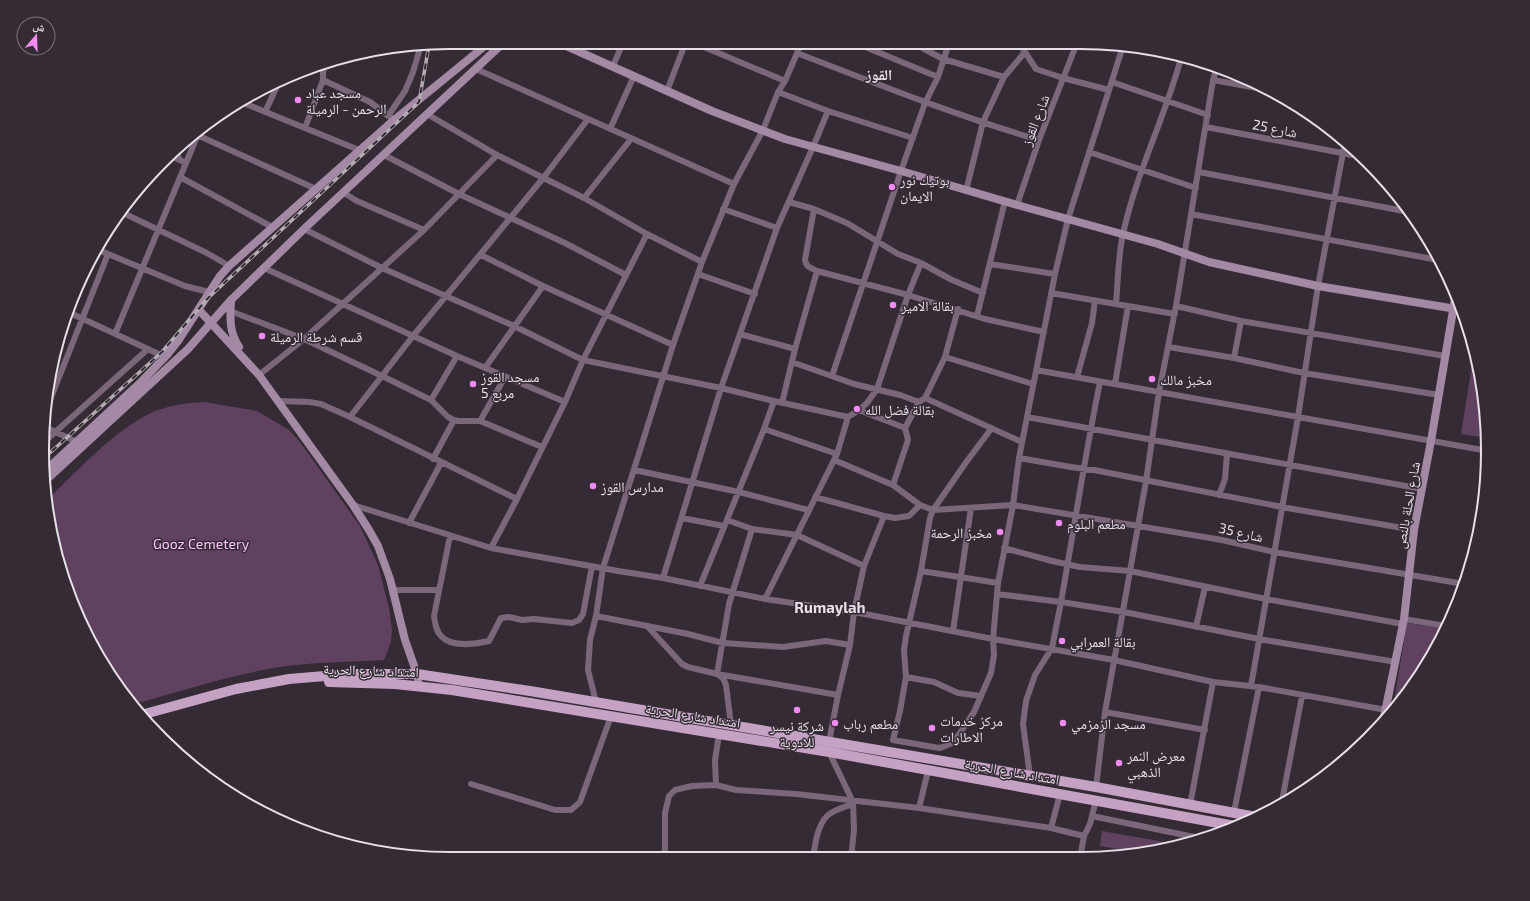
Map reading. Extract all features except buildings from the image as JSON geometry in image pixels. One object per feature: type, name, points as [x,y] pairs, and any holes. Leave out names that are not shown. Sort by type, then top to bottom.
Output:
[{"type":"main road","name":"امتداد شارع الحرية","points":[[147,713],[236,689],[289,679],[349,674],[417,674],[731,725],[928,771],[1226,824]]},
{"type":"main road","name":"امتداد شارع الحرية","points":[[151,717],[238,694],[290,684],[356,682],[419,686],[452,690],[719,734],[829,747],[887,752],[1096,787],[1246,815]]},
{"type":"main road","points":[[945,774],[947,762]]},
{"type":"street","points":[[50,467],[139,384],[165,357],[178,341],[209,292],[229,266],[359,150],[391,118],[481,49]]},
{"type":"street","points":[[50,476],[188,349],[231,300],[304,229],[497,49]]},
{"type":"street","points":[[573,49],[667,92],[785,139],[1158,244],[1208,262],[1318,286],[1455,308]]},
{"type":"street","points":[[613,66],[620,49]]},
{"type":"street","points":[[667,92],[683,49]]},
{"type":"street","points":[[709,49],[785,81]]},
{"type":"street","points":[[596,702],[588,670],[590,640],[596,616],[603,568],[673,345],[702,262],[734,184],[763,130],[778,92],[785,81],[799,49]]},
{"type":"street","points":[[870,49],[938,76]]},
{"type":"street","points":[[925,49],[944,59],[1004,77]]},
{"type":"street","points":[[832,376],[862,283],[901,171],[925,103],[938,76],[947,49]]},
{"type":"street","points":[[1023,49],[1036,69],[1109,90]]},
{"type":"street","name":"شارع القوز","points":[[1017,205],[1039,140],[1075,49]]},
{"type":"street","points":[[391,118],[405,91],[420,50]]},
{"type":"street","points":[[893,740],[925,747],[943,748],[952,743],[974,712],[991,673],[994,655],[993,639],[998,583],[1013,505],[1019,458],[1051,293],[1068,219],[1121,51]]},
{"type":"street","points":[[966,191],[983,122],[1004,77],[1025,52]]},
{"type":"street","points":[[797,53],[925,103],[1039,140]]},
{"type":"street","points":[[1116,304],[1123,235],[1142,169],[1168,100],[1180,62]]},
{"type":"street","points":[[305,128],[323,80],[324,69]]},
{"type":"street","points":[[476,69],[734,184]]},
{"type":"street","points":[[1096,787],[1105,712],[1124,612],[1159,392],[1169,348],[1216,73]]},
{"type":"street","points":[[610,129],[634,76]]},
{"type":"street","points":[[323,80],[370,102],[391,118]]},
{"type":"street","points":[[1214,80],[1248,86]]},
{"type":"street","points":[[1112,82],[1208,115]]},
{"type":"street","points":[[265,112],[276,89]]},
{"type":"street","points":[[778,92],[913,138]]},
{"type":"street","points":[[247,105],[359,150]]},
{"type":"street","points":[[663,578],[693,484],[721,388],[777,228],[828,110]]},
{"type":"street","points":[[427,114],[497,155],[544,177],[647,234],[702,262]]},
{"type":"street","points":[[350,417],[413,336],[544,177],[588,119]]},
{"type":"street","name":"شارع 25","points":[[1206,127],[1350,155]]},
{"type":"street","points":[[200,137],[316,189]]},
{"type":"street","points":[[584,198],[631,139]]},
{"type":"street","points":[[115,334],[180,178],[183,161],[193,143]]},
{"type":"street","points":[[1251,686],[1298,417],[1318,286],[1344,149]]},
{"type":"street","points":[[1089,152],[1196,188]]},
{"type":"street","points":[[384,155],[459,194],[565,243],[626,274]]},
{"type":"street","points":[[259,375],[304,339],[424,230],[497,155]]},
{"type":"street","points":[[179,156],[183,161]]},
{"type":"street","points":[[176,158],[183,161]]},
{"type":"street","points":[[1199,172],[1401,211]]},
{"type":"street","points":[[180,178],[272,227]]},
{"type":"street","points":[[344,193],[357,201],[424,230]]},
{"type":"street","points":[[978,316],[1005,201]]},
{"type":"street","points":[[789,202],[814,209],[847,223],[898,254],[921,263],[952,280],[983,293]]},
{"type":"street","points":[[723,209],[777,228]]},
{"type":"street","points":[[814,209],[805,260],[805,264],[808,267],[817,271],[908,295],[978,316],[1044,332]]},
{"type":"street","points":[[1191,214],[1432,259]]},
{"type":"street","points":[[126,215],[207,253],[229,266]]},
{"type":"street","points":[[304,229],[382,268],[514,326],[583,360],[721,388],[774,402],[848,417]]},
{"type":"street","points":[[491,548],[517,499],[605,315],[647,234]]},
{"type":"street","points":[[102,251],[185,286],[209,292]]},
{"type":"street","points":[[53,392],[108,254]]},
{"type":"street","points":[[481,255],[543,286],[673,345]]},
{"type":"street","points":[[765,599],[835,457],[848,417],[867,404],[876,389],[908,295],[921,263]]},
{"type":"street","points":[[990,264],[1055,274]]},
{"type":"street","points":[[264,268],[413,336],[564,402]]},
{"type":"street","points":[[782,403],[817,271]]},
{"type":"street","points":[[698,274],[755,294]]},
{"type":"street","points":[[485,368],[543,286]]},
{"type":"street","points":[[1051,293],[1175,314]]},
{"type":"street","points":[[231,300],[231,331],[243,357]]},
{"type":"street","points":[[1077,377],[1092,322],[1095,300]]},
{"type":"street","points":[[1115,384],[1128,306]]},
{"type":"street","points":[[1176,306],[1240,321],[1445,356]]},
{"type":"street","points":[[893,485],[908,440],[905,428],[919,402],[925,398],[944,356],[958,309]]},
{"type":"street","points":[[199,310],[259,375],[353,505],[378,546],[393,590],[407,646],[417,674],[419,686]]},
{"type":"street","points":[[230,311],[304,339],[382,376],[430,400],[448,417],[454,420],[480,421],[542,447]]},
{"type":"street","name":"شارع الحلة بالنص","points":[[1389,706],[1404,622],[1414,530],[1445,356],[1457,313]]},
{"type":"street","points":[[73,314],[165,357]]},
{"type":"street","points":[[1234,358],[1240,321]]},
{"type":"street","points":[[740,334],[796,349]]},
{"type":"street","points":[[1169,348],[1234,358],[1304,373],[1439,395]]},
{"type":"street","points":[[49,438],[148,349]]},
{"type":"street","points":[[430,400],[458,356]]},
{"type":"street","points":[[944,356],[1033,384]]},
{"type":"street","points":[[792,362],[854,384],[900,395],[919,402]]},
{"type":"street","points":[[1036,370],[1481,450]]},
{"type":"street","points":[[480,421],[505,376]]},
{"type":"street","points":[[1030,776],[1023,724],[1026,701],[1035,675],[1052,648],[1090,429],[1100,382]]},
{"type":"street","points":[[925,398],[1022,442]]},
{"type":"street","points":[[279,402],[309,402],[321,404],[517,499]]},
{"type":"street","points":[[700,586],[774,402]]},
{"type":"street","points":[[859,410],[905,428]]},
{"type":"street","points":[[1027,417],[1152,439],[1289,466],[1422,489]]},
{"type":"street","points":[[433,459],[454,420]]},
{"type":"street","points":[[50,429],[77,442]]},
{"type":"street","points":[[764,429],[835,457],[893,485],[920,505],[933,510]]},
{"type":"street","points":[[887,752],[893,740],[900,712],[906,677],[904,650],[921,571],[927,530],[933,510],[991,429]]},
{"type":"street","points":[[1219,495],[1225,479],[1228,454]]},
{"type":"street","points":[[1019,458],[1070,468],[1083,468],[1282,507],[1414,530]]},
{"type":"street","points":[[409,523],[441,463]]},
{"type":"street","points":[[634,470],[693,484],[739,492],[808,510]]},
{"type":"street","points":[[815,497],[895,518],[909,516],[920,505]]},
{"type":"street","points":[[353,505],[491,548],[663,578],[765,599],[854,612],[953,630],[993,639],[1052,648],[1214,682],[1259,687],[1302,696],[1386,710]]},
{"type":"street","name":"شارع 35","points":[[933,510],[1013,505],[1222,540],[1274,552],[1459,583]]},
{"type":"street","points":[[953,630],[971,508]]},
{"type":"street","points":[[852,852],[854,830],[853,803],[829,747],[838,695],[850,645],[854,612],[864,566],[884,516]]},
{"type":"street","points":[[682,518],[725,523],[752,529],[797,535],[864,566]]},
{"type":"street","points":[[717,674],[723,643],[724,626],[732,592],[752,529]]},
{"type":"street","points":[[450,536],[434,616],[436,628],[440,636],[447,641],[474,645],[489,641],[501,618],[508,617],[522,620],[534,619],[572,623],[576,622],[583,614],[592,566]]},
{"type":"street","points":[[1004,548],[1067,564],[1090,568],[1130,571],[1266,599],[1404,622],[1441,626]]},
{"type":"street","points":[[921,571],[998,583]]},
{"type":"street","points":[[1196,626],[1205,587]]},
{"type":"street","points":[[393,590],[439,590]]},
{"type":"street","points":[[997,594],[1124,612],[1259,639],[1396,662]]},
{"type":"street","points":[[596,616],[688,634],[723,643],[783,647],[826,641],[850,645]]},
{"type":"street","points":[[648,626],[682,664],[688,667],[717,674],[838,695]]},
{"type":"street","points":[[717,674],[723,678],[726,685],[731,725]]},
{"type":"street","points":[[906,677],[934,682],[958,693],[981,696]]},
{"type":"street","points":[[1190,805],[1214,682]]},
{"type":"street","points":[[1234,812],[1259,687]]},
{"type":"street","points":[[1283,796],[1302,696]]},
{"type":"street","points":[[1105,712],[1204,730]]},
{"type":"street","points":[[471,784],[555,810],[571,810],[580,802],[611,716]]},
{"type":"street","points":[[716,785],[715,760],[719,734]]},
{"type":"street","points":[[920,758],[925,747]]},
{"type":"street","points":[[919,808],[928,771]]},
{"type":"street","points":[[665,852],[665,813],[669,796],[675,790],[692,786],[716,785],[736,790],[796,794],[853,803],[919,808],[1051,828],[1084,836]]},
{"type":"street","points":[[1051,828],[1060,794]]},
{"type":"street","points":[[1081,852],[1084,836],[1092,816],[1096,800]]},
{"type":"street","points":[[814,852],[820,826],[826,816],[853,803]]},
{"type":"street","points":[[1092,816],[1190,836]]},
{"type":"green space","points":[[1472,367],[1478,398],[1480,437],[1461,434]]},
{"type":"green space","name":"Gooz Cemetery","points":[[204,402],[257,411],[289,430],[300,442],[360,526],[378,565],[389,608],[392,629],[391,642],[384,660],[293,665],[261,670],[139,703],[132,695],[117,674],[90,628],[70,580],[57,529],[51,496],[119,433],[145,416],[166,407]]},
{"type":"green space","points":[[1407,623],[1440,628],[1413,674],[1398,695],[1395,696]]},
{"type":"green space","points":[[1102,831],[1166,842],[1122,850],[1100,846]]},
{"type":"railway","points":[[49,453],[162,352],[207,299],[419,102],[428,50]]},
{"type":"place","name":"مسجد عباد الرحمن - الرميلة","points":[[298,100]]},
{"type":"place","name":"بوتيك نور الايمان","points":[[892,187]]},
{"type":"place","name":"بقالة الامير","points":[[893,305]]},
{"type":"place","name":"قسم شرطة الرميلة","points":[[262,336]]},
{"type":"place","name":"مخبز مالك","points":[[1152,379]]},
{"type":"place","name":"مسجد القوز مربع 5","points":[[473,384]]},
{"type":"place","name":"بقالة فضل الله","points":[[857,409]]},
{"type":"place","name":"مدارس القوز","points":[[593,486]]},
{"type":"place","name":"مطعم البلوم","points":[[1059,523]]},
{"type":"place","name":"مخبز الرحمة","points":[[1000,532]]},
{"type":"place","name":"بقالة العمرابي","points":[[1062,641]]},
{"type":"place","name":"شركة نيسر للادوية","points":[[797,710]]},
{"type":"place","name":"مطعم رباب","points":[[835,723]]},
{"type":"place","name":"مسجد الزمزمي","points":[[1063,723]]},
{"type":"place","name":"مركز خدمات الاطارات","points":[[932,728]]},
{"type":"place","name":"معرض النمر الذهبي","points":[[1119,763]]},
{"type":"district","name":"القوز","points":[[879,74]]},
{"type":"district","name":"Rumaylah","points":[[830,607]]}]
